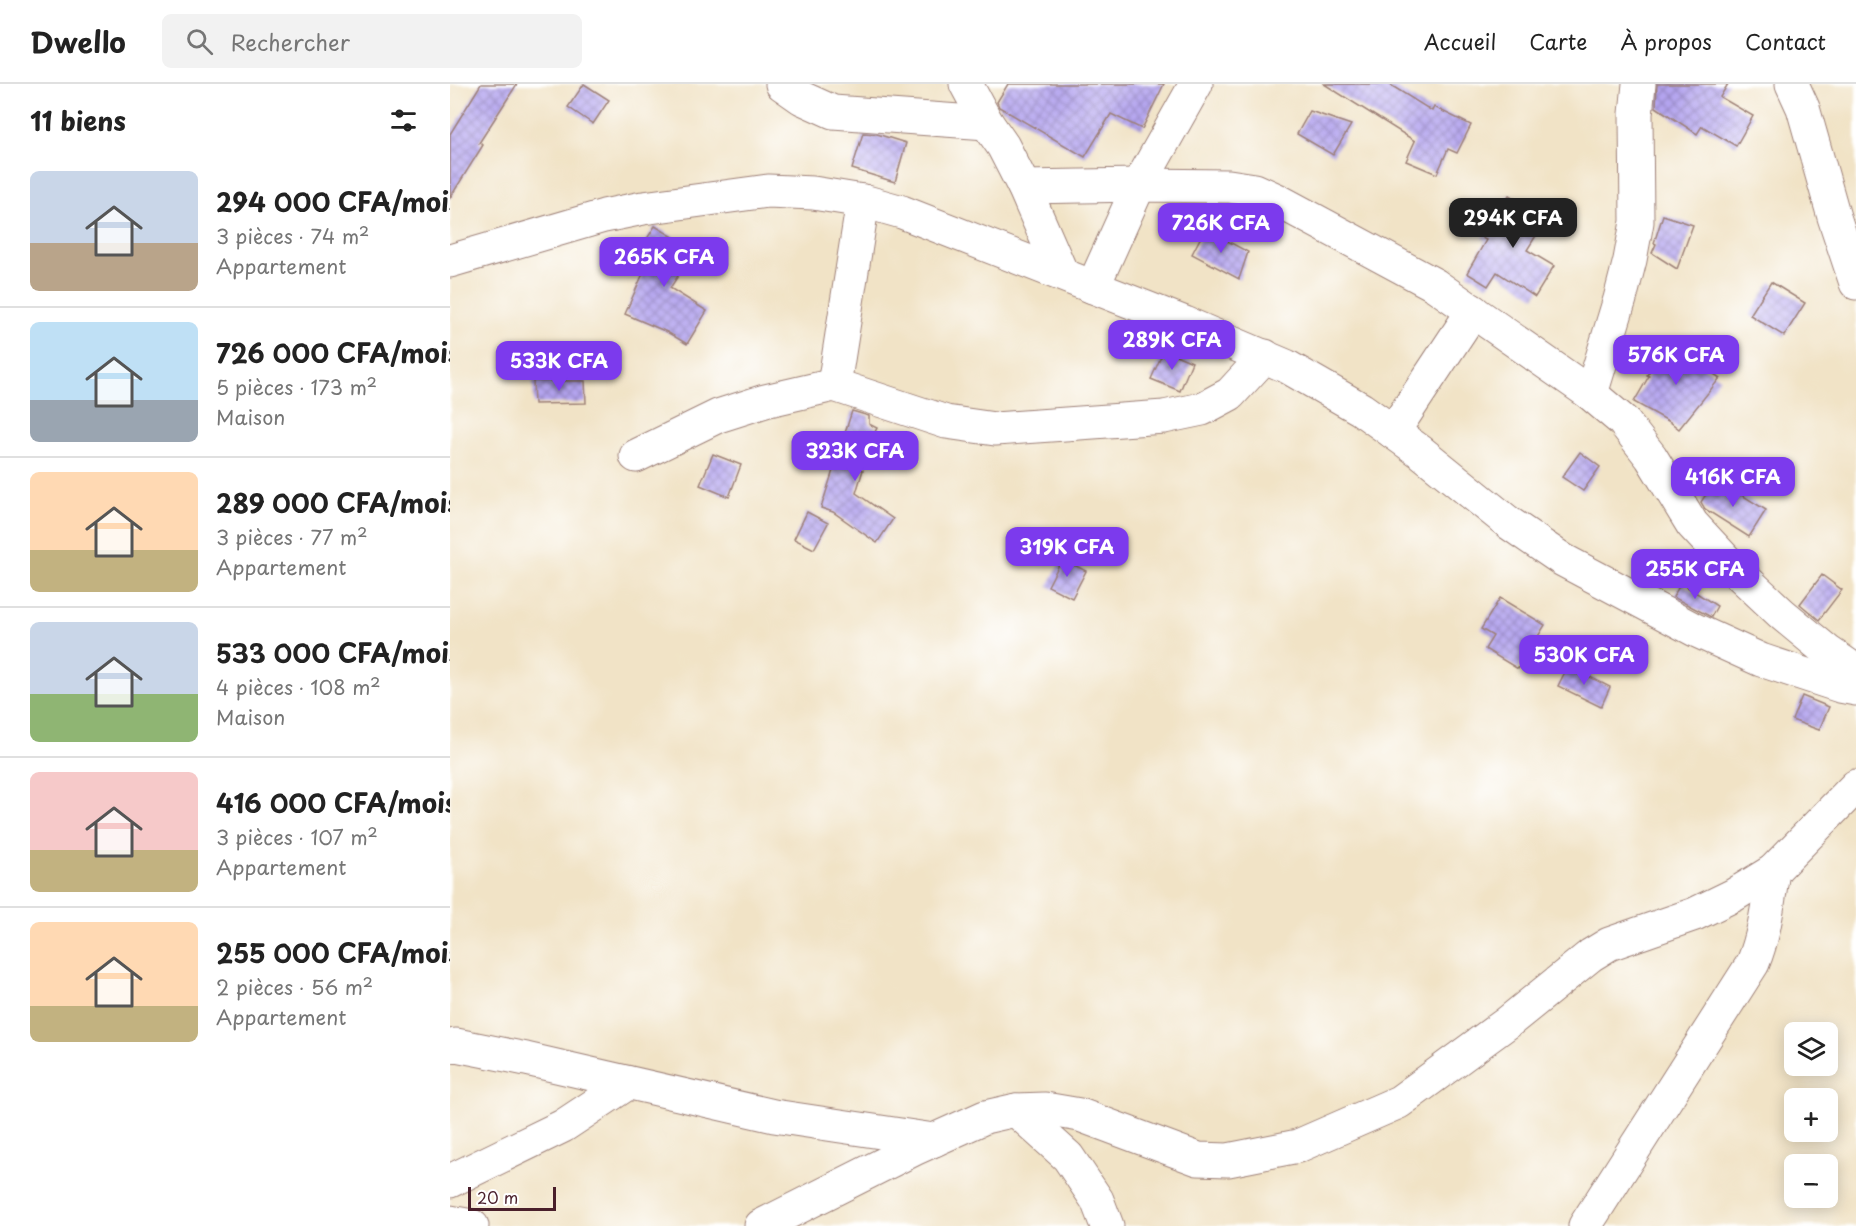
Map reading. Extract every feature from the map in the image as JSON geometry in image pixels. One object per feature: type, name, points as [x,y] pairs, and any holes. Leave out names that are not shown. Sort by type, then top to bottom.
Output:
[{"type":"street","points":[[782,84],[802,98],[833,112],[987,123]]},
{"type":"street","points":[[966,84],[987,123],[1003,146],[1024,187],[1062,274]]},
{"type":"street","points":[[1094,287],[1139,185],[1196,84]]},
{"type":"street","points":[[1591,394],[1620,299],[1637,222],[1638,84]]},
{"type":"street","points":[[1792,84],[1803,108],[1856,284]]},
{"type":"street","points":[[1024,187],[1229,186],[1255,190],[1435,285],[1591,394],[1623,421],[1651,457],[1692,524],[1732,567],[1800,629],[1856,671]]},
{"type":"street","points":[[450,261],[604,216],[643,208],[768,191],[813,193],[863,201],[902,212],[1062,274],[1286,366],[1361,409],[1421,452],[1509,523],[1563,560],[1695,630],[1761,660],[1856,690]]},
{"type":"street","points":[[834,385],[863,201]]},
{"type":"street","points":[[1393,432],[1473,311]]},
{"type":"street","points":[[636,456],[718,416],[765,401],[834,385],[946,422],[995,429],[1164,417],[1202,409],[1230,393],[1265,356]]},
{"type":"street","points":[[761,1226],[934,1140],[985,1117],[1016,1110],[1045,1109],[1080,1115],[1198,1159],[1228,1160],[1298,1146],[1399,1102],[1507,1023],[1591,955],[1609,945],[1695,914],[1734,896],[1773,871],[1856,786]]},
{"type":"street","points":[[1586,1226],[1753,963],[1760,947],[1773,871]]},
{"type":"street","points":[[450,1046],[456,1045],[526,1059],[774,1116],[934,1140]]},
{"type":"street","points":[[450,1181],[563,1126],[628,1083]]},
{"type":"street","points":[[1016,1110],[1068,1157],[1097,1200],[1107,1226]]},
{"type":"street","points":[[450,1222],[472,1226]]},
{"type":"building","points":[[481,84],[517,84],[479,143],[483,145],[450,198],[450,134]]},
{"type":"building","points":[[584,84],[609,100],[593,124],[568,107]]},
{"type":"building","points":[[1008,84],[1164,84],[1142,129],[1111,114],[1085,157],[999,107],[997,102]]},
{"type":"building","points":[[1324,84],[1389,84],[1432,111],[1434,107],[1471,125],[1457,153],[1448,149],[1437,174],[1406,161],[1415,141]]},
{"type":"building","points":[[1657,84],[1728,84],[1720,97],[1753,116],[1736,146],[1702,126],[1697,134],[1656,107]]},
{"type":"building","points":[[1310,111],[1351,125],[1333,155],[1297,134]]},
{"type":"building","points":[[863,133],[877,134],[906,143],[895,182],[852,169]]},
{"type":"building","points":[[1509,195],[1547,218],[1527,250],[1554,266],[1535,297],[1497,272],[1488,286],[1467,273],[1486,240],[1482,238]]},
{"type":"building","points":[[1663,215],[1693,225],[1677,269],[1652,253]]},
{"type":"building","points":[[655,226],[695,250],[670,288],[707,311],[687,344],[667,332],[625,314],[645,269],[633,261]]},
{"type":"building","points":[[1205,229],[1248,252],[1239,279],[1192,254]]},
{"type":"building","points":[[1771,282],[1805,303],[1784,336],[1750,315]]},
{"type":"building","points":[[1670,340],[1690,354],[1688,357],[1720,378],[1679,429],[1634,402],[1649,376],[1647,375]]},
{"type":"building","points":[[1164,350],[1192,362],[1180,391],[1151,379]]},
{"type":"building","points":[[533,381],[585,381],[586,403],[534,404]]},
{"type":"building","points":[[852,411],[869,416],[869,424],[877,428],[856,468],[863,470],[856,493],[893,519],[877,543],[833,512],[821,508]]},
{"type":"building","points":[[1580,452],[1600,467],[1583,491],[1562,477]]},
{"type":"building","points":[[713,454],[741,465],[729,497],[700,485]]},
{"type":"building","points":[[1716,479],[1766,510],[1749,537],[1705,509],[1701,502]]},
{"type":"building","points":[[807,512],[828,523],[814,549],[794,539]]},
{"type":"building","points":[[1062,559],[1086,571],[1072,598],[1048,586]]},
{"type":"building","points":[[1640,564],[1661,579],[1656,588],[1633,576]]},
{"type":"building","points":[[1822,575],[1842,590],[1819,620],[1800,604]]},
{"type":"building","points":[[1681,583],[1717,606],[1711,617],[1673,597]]},
{"type":"building","points":[[1500,598],[1545,625],[1518,669],[1485,649],[1493,636],[1481,629]]},
{"type":"building","points":[[1568,666],[1610,687],[1601,707],[1558,686]]},
{"type":"building","points":[[1802,696],[1829,707],[1819,730],[1792,720]]}]
